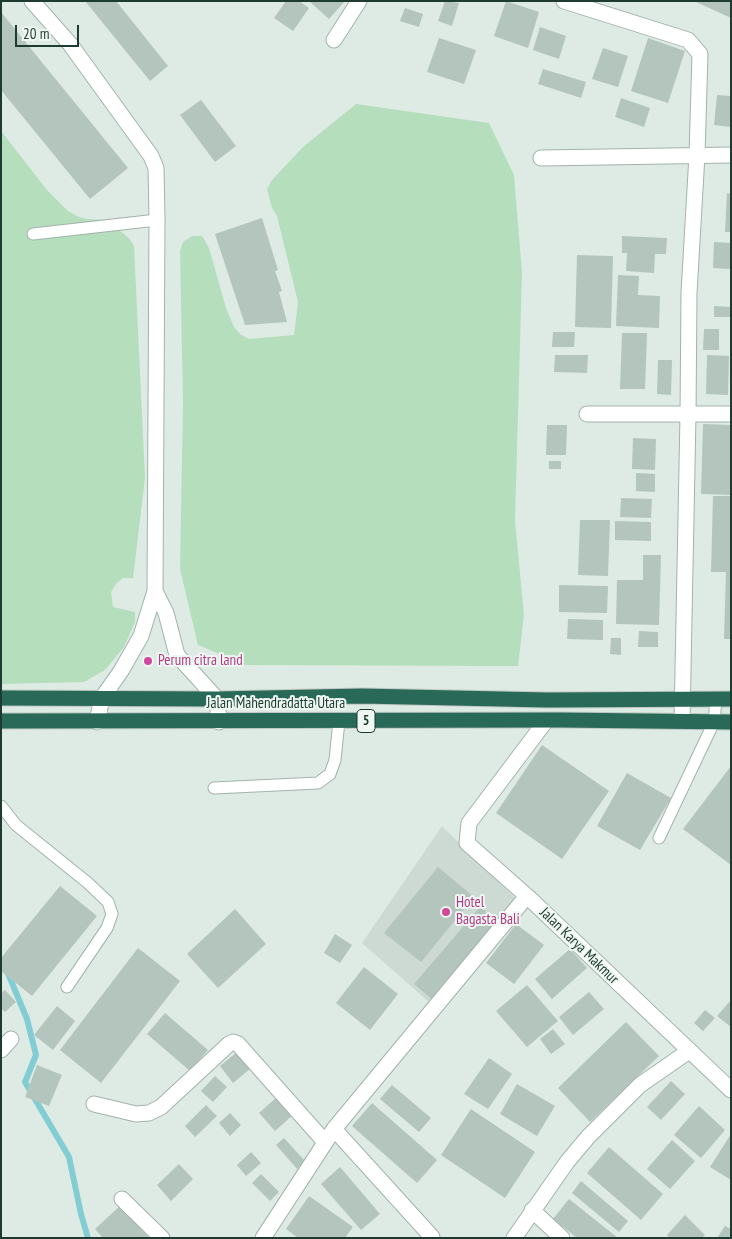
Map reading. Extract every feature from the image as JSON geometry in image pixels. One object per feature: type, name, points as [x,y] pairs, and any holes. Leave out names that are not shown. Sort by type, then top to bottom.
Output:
[{"type":"highway","name":"Jalan Mahendradatta Utara","points":[[1,698],[217,699],[362,696],[547,700],[723,699]]},
{"type":"highway","name":"Jalan Mahendradatta Utara","points":[[1,721],[731,722]]},
{"type":"street","points":[[32,1],[70,44],[151,156],[156,168],[158,220],[155,592],[140,636],[121,671],[102,698],[97,722]]},
{"type":"street","points":[[334,40],[359,1]]},
{"type":"street","points":[[564,1],[688,40],[696,47],[700,54],[697,155],[689,293],[684,698],[682,721]]},
{"type":"street","points":[[541,158],[731,156]]},
{"type":"street","points":[[587,414],[731,414]]},
{"type":"street","points":[[155,592],[166,613],[177,655],[217,699],[219,722]]},
{"type":"street","name":"Jalan Karya Makmur","points":[[545,722],[469,823],[466,836],[467,842],[527,896],[731,1090]]},
{"type":"street","points":[[270,1236],[334,1129],[527,896]]},
{"type":"street","points":[[94,1104],[136,1114],[149,1113],[161,1107],[233,1042],[238,1044],[325,1142]]},
{"type":"street","points":[[514,1238],[567,1162],[594,1131],[640,1085],[689,1051]]},
{"type":"street","points":[[334,1129],[432,1237]]},
{"type":"street","points":[[122,1199],[162,1238]]},
{"type":"street","points":[[532,1210],[562,1238]]},
{"type":"lane","points":[[33,234],[158,220]]},
{"type":"lane","points":[[659,838],[723,699]]},
{"type":"lane","points":[[214,788],[318,783],[330,774],[335,760],[339,721]]},
{"type":"lane","points":[[1,806],[16,825],[108,902],[112,914],[107,928],[67,987]]},
{"type":"shaded area","name":"Hotel Bagasta Bali","points":[[442,826],[518,901],[430,1003],[362,943]]},
{"type":"green space","points":[[356,104],[489,123],[514,175],[522,273],[515,520],[524,615],[518,666],[245,665],[198,645],[180,569],[183,404],[180,251],[183,242],[192,236],[202,236],[209,248],[226,308],[234,327],[240,334],[249,339],[294,335],[298,302],[277,216],[272,208],[267,189],[272,180],[303,147]]},
{"type":"green space","points":[[1,131],[47,190],[68,211],[86,219],[106,220],[129,238],[134,246],[145,478],[133,578],[123,578],[111,592],[113,607],[135,612],[135,622],[124,647],[105,670],[84,682],[1,684]]},
{"type":"building","points":[[85,1],[116,1],[168,66],[150,81]]},
{"type":"building","points":[[286,1],[299,1],[309,8],[293,31],[274,18]]},
{"type":"building","points":[[309,1],[345,1],[329,19]]},
{"type":"building","points":[[445,1],[459,3],[452,26],[438,21]]},
{"type":"building","points":[[506,1],[539,12],[528,48],[494,36]]},
{"type":"building","points":[[694,1],[731,1],[731,18]]},
{"type":"building","points":[[405,8],[423,14],[419,27],[400,21]]},
{"type":"building","points":[[1,12],[128,168],[90,199],[1,90]]},
{"type":"building","points":[[540,27],[566,36],[559,59],[533,50]]},
{"type":"building","points":[[439,38],[476,50],[464,84],[427,72]]},
{"type":"building","points":[[648,38],[685,51],[668,103],[631,91]]},
{"type":"building","points":[[603,48],[628,56],[618,87],[592,79]]},
{"type":"building","points":[[543,69],[586,82],[581,98],[538,84]]},
{"type":"building","points":[[717,95],[731,96],[731,127],[714,125]]},
{"type":"building","points":[[621,98],[650,108],[644,127],[615,117]]},
{"type":"building","points":[[201,100],[236,146],[215,162],[180,115]]},
{"type":"building","points":[[727,193],[731,194],[731,232],[725,232]]},
{"type":"building","points":[[262,218],[278,270],[275,271],[282,291],[279,292],[287,322],[245,325],[215,234]]},
{"type":"building","points":[[622,236],[667,238],[666,254],[655,254],[654,273],[626,271],[627,253],[622,253]]},
{"type":"building","points":[[714,242],[731,243],[731,269],[713,268]]},
{"type":"building","points":[[577,255],[613,256],[611,328],[575,327]]},
{"type":"building","points":[[618,275],[639,276],[638,295],[660,296],[659,328],[616,326]]},
{"type":"building","points":[[714,306],[731,307],[731,317],[714,317]]},
{"type":"building","points":[[704,329],[719,329],[719,350],[703,350]]},
{"type":"building","points":[[553,332],[575,332],[574,347],[552,347]]},
{"type":"building","points":[[622,333],[647,333],[645,389],[620,389]]},
{"type":"building","points":[[555,355],[588,355],[587,373],[554,372]]},
{"type":"building","points":[[707,355],[729,356],[728,395],[706,394]]},
{"type":"building","points":[[658,360],[672,360],[671,395],[657,394]]},
{"type":"building","points":[[703,424],[731,425],[731,495],[701,494]]},
{"type":"building","points":[[547,425],[567,425],[566,455],[546,455]]},
{"type":"building","points":[[633,438],[656,439],[655,470],[632,469]]},
{"type":"building","points":[[549,461],[561,461],[561,469],[549,469]]},
{"type":"building","points":[[636,473],[655,474],[655,492],[636,491]]},
{"type":"building","points":[[713,496],[731,496],[731,639],[724,639],[726,572],[711,572]]},
{"type":"building","points":[[621,498],[652,499],[651,518],[620,517]]},
{"type":"building","points":[[580,520],[610,520],[608,576],[578,575]]},
{"type":"building","points":[[615,521],[651,522],[651,541],[615,540]]},
{"type":"building","points":[[643,555],[661,555],[659,625],[616,624],[617,580],[643,580]]},
{"type":"building","points":[[559,585],[608,586],[607,613],[559,612]]},
{"type":"building","points":[[568,619],[603,620],[603,640],[567,639]]},
{"type":"building","points":[[639,631],[658,632],[658,647],[638,647]]},
{"type":"building","points":[[611,638],[621,638],[621,655],[610,654]]},
{"type":"building","points":[[542,745],[609,791],[562,859],[496,813]]},
{"type":"building","points":[[731,766],[731,865],[683,829]]},
{"type":"building","points":[[627,773],[671,798],[640,850],[597,826]]},
{"type":"building","points":[[438,867],[474,897],[421,962],[384,933]]},
{"type":"building","points":[[60,886],[97,916],[32,996],[1,971],[1,958]]},
{"type":"building","points":[[480,907],[499,923],[433,1000],[414,984]]},
{"type":"building","points":[[235,909],[266,944],[218,988],[187,954]]},
{"type":"building","points":[[516,924],[544,945],[514,984],[486,963]]},
{"type":"building","points":[[335,934],[352,945],[340,963],[324,953]]},
{"type":"building","points":[[138,948],[180,981],[101,1083],[60,1050]]},
{"type":"building","points":[[570,949],[587,968],[552,999],[535,979]]},
{"type":"building","points":[[364,967],[398,994],[370,1030],[336,1003]]},
{"type":"building","points":[[527,985],[558,1021],[527,1047],[496,1011]]},
{"type":"building","points":[[5,990],[16,1002],[5,1012],[1,1008],[1,993]]},
{"type":"building","points":[[589,992],[604,1009],[573,1035],[559,1017]]},
{"type":"building","points":[[731,1000],[731,1027],[717,1016]]},
{"type":"building","points":[[57,1006],[75,1021],[53,1050],[34,1035]]},
{"type":"building","points":[[705,1010],[715,1018],[703,1031],[694,1023]]},
{"type":"building","points":[[165,1013],[208,1050],[190,1071],[147,1034]]},
{"type":"building","points":[[626,1022],[659,1056],[590,1122],[558,1088]]},
{"type":"building","points":[[553,1029],[565,1044],[551,1054],[540,1039]]},
{"type":"building","points":[[237,1052],[251,1068],[233,1083],[220,1066]]},
{"type":"building","points":[[489,1058],[512,1074],[488,1109],[464,1094]]},
{"type":"building","points":[[37,1065],[62,1075],[49,1106],[25,1097]]},
{"type":"building","points":[[215,1076],[227,1087],[213,1102],[201,1091]]},
{"type":"building","points":[[671,1081],[685,1094],[661,1120],[647,1107]]},
{"type":"building","points":[[517,1084],[555,1106],[537,1136],[500,1114]]},
{"type":"building","points":[[392,1085],[431,1118],[419,1132],[380,1099]]},
{"type":"building","points":[[277,1097],[293,1115],[275,1131],[259,1113]]},
{"type":"building","points":[[372,1103],[437,1160],[417,1183],[352,1126]]},
{"type":"building","points":[[206,1105],[217,1116],[195,1137],[185,1126]]},
{"type":"building","points":[[699,1106],[725,1130],[701,1158],[674,1135]]},
{"type":"building","points":[[471,1109],[535,1152],[505,1198],[441,1155]]},
{"type":"building","points":[[230,1113],[241,1125],[230,1136],[219,1123]]},
{"type":"building","points":[[731,1134],[731,1180],[710,1167]]},
{"type":"building","points":[[284,1138],[305,1161],[297,1169],[276,1145]]},
{"type":"building","points":[[672,1140],[695,1161],[670,1189],[647,1169]]},
{"type":"building","points":[[609,1147],[663,1194],[641,1220],[587,1173]]},
{"type":"building","points":[[251,1152],[261,1163],[246,1176],[237,1165]]},
{"type":"building","points":[[179,1164],[193,1179],[171,1201],[157,1185]]},
{"type":"building","points":[[340,1167],[380,1214],[361,1230],[321,1184]]},
{"type":"building","points":[[261,1174],[279,1192],[270,1201],[252,1183]]},
{"type":"building","points":[[581,1181],[628,1221],[619,1232],[572,1193]]},
{"type":"building","points":[[309,1196],[353,1227],[345,1238],[298,1238],[286,1229]]},
{"type":"building","points":[[569,1199],[618,1238],[577,1238],[553,1219]]},
{"type":"building","points":[[120,1206],[149,1238],[103,1238],[95,1229]]},
{"type":"building","points":[[685,1215],[705,1235],[702,1238],[670,1238],[667,1235]]},
{"type":"building","points":[[725,1226],[731,1229],[731,1238],[717,1238]]},
{"type":"waterway","points":[[7,971],[27,1019],[36,1055],[25,1082],[69,1157],[88,1238]]},
{"type":"place","name":"Perum citra land","points":[[148,661]]},
{"type":"place","name":"Hotel Bagasta Bali","points":[[446,912]]}]
